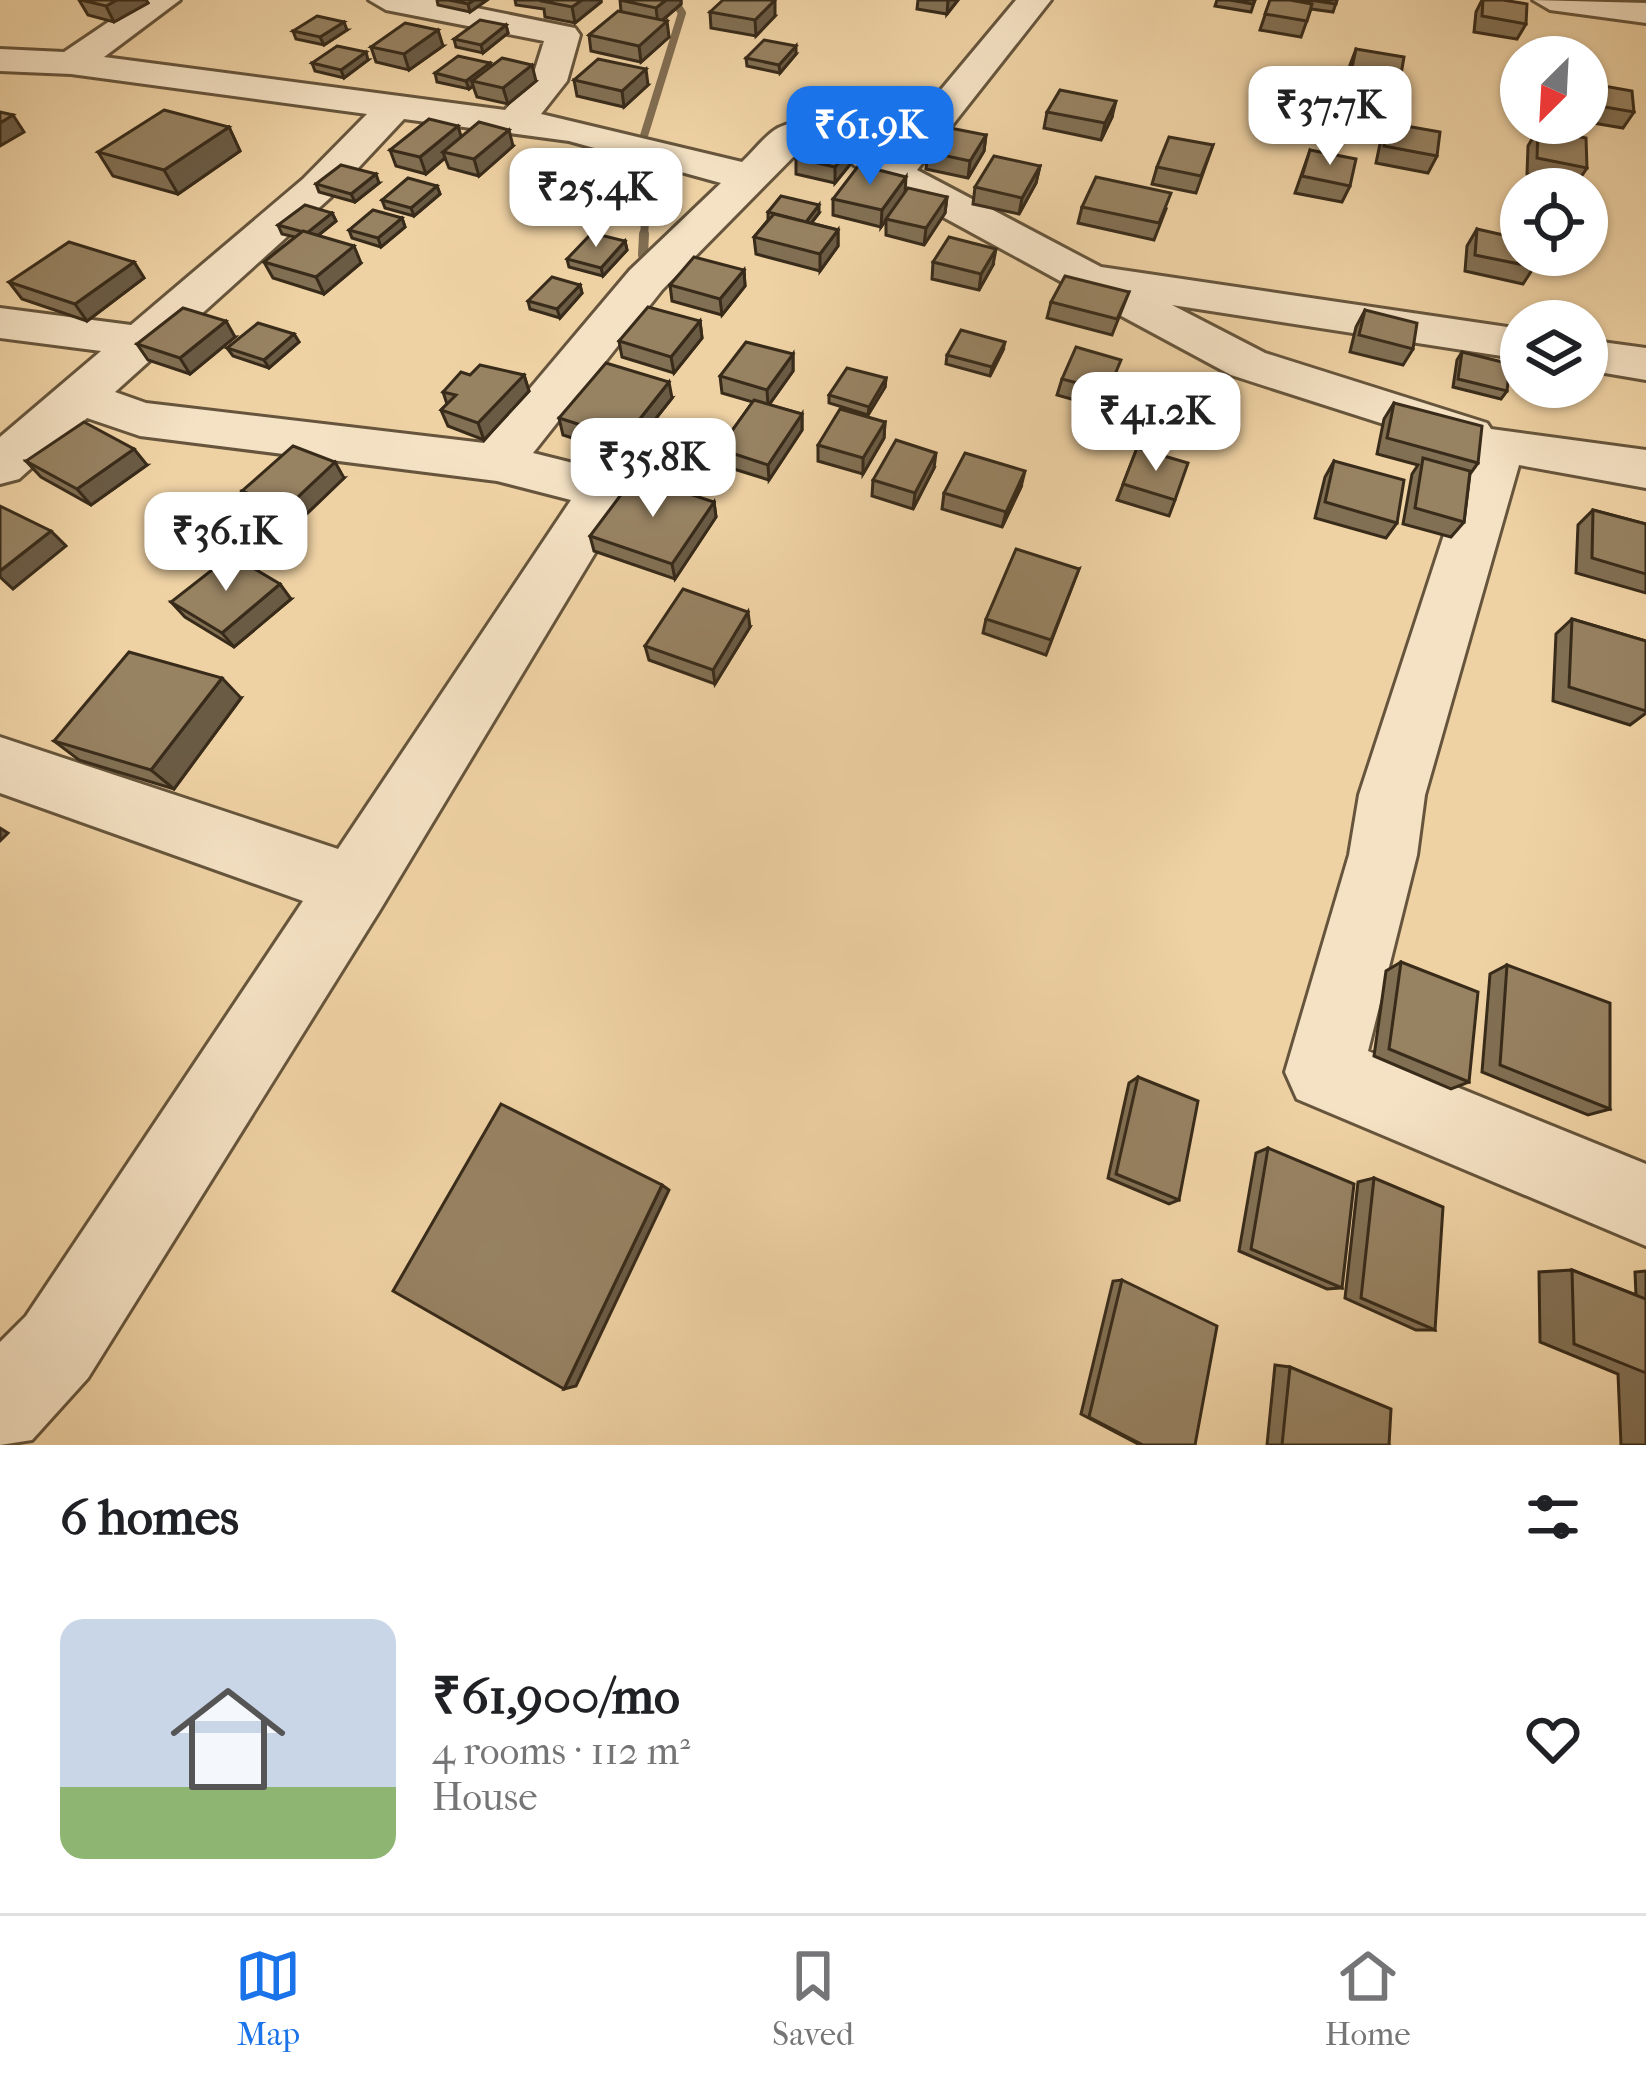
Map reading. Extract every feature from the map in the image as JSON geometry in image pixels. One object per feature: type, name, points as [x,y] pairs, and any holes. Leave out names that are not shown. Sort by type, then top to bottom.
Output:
[{"type":"street","points":[[71,63],[163,0]]},
{"type":"street","points":[[386,0],[563,35],[549,81],[516,121]]},
{"type":"street","points":[[893,173],[1034,0]]},
{"type":"street","points":[[1550,0],[1646,13]]},
{"type":"street","points":[[0,59],[71,63],[516,121],[592,134],[694,166],[754,176]]},
{"type":"street","points":[[0,466],[317,188],[397,104]]},
{"type":"street","points":[[497,463],[646,280],[790,137],[811,130],[848,141],[893,173],[1248,364],[1499,444],[1646,469]]},
{"type":"street","points":[[1089,279],[1500,341]]},
{"type":"street","points":[[0,323],[143,342]]},
{"type":"street","points":[[1608,358],[1646,364]]},
{"type":"street","points":[[0,1408],[57,1348],[606,490],[497,463],[140,419],[80,397]]},
{"type":"street","points":[[1499,444],[1392,795],[1383,856],[1324,1072],[1646,1205]]},
{"type":"street","points":[[0,765],[355,887]]},
{"type":"building","points":[[81,0],[117,0],[106,6]]},
{"type":"building","points":[[543,0],[582,0],[572,7]]},
{"type":"building","points":[[620,0],[666,0],[656,8]]},
{"type":"building","points":[[723,0],[775,0],[755,20],[710,12]]},
{"type":"building","points":[[1270,0],[1312,4],[1307,21],[1265,14]]},
{"type":"building","points":[[1483,0],[1527,4],[1526,24],[1482,16]]},
{"type":"building","points":[[618,11],[667,21],[639,46],[589,35]]},
{"type":"building","points":[[317,16],[344,22],[320,37],[293,31]]},
{"type":"building","points":[[480,20],[506,25],[481,45],[454,39]]},
{"type":"building","points":[[405,23],[438,30],[404,54],[371,47]]},
{"type":"building","points":[[764,40],[796,46],[779,65],[746,58]]},
{"type":"building","points":[[337,46],[366,52],[341,70],[312,63]]},
{"type":"building","points":[[1356,49],[1404,57],[1400,80],[1351,72]]},
{"type":"building","points":[[458,56],[490,63],[466,81],[435,73]]},
{"type":"building","points":[[502,58],[532,65],[503,88],[472,81]]},
{"type":"building","points":[[598,59],[646,69],[622,91],[574,80]]},
{"type":"building","points":[[1608,87],[1632,91],[1634,112],[1608,108]]},
{"type":"building","points":[[1060,90],[1116,101],[1105,123],[1047,112]]},
{"type":"building","points":[[164,110],[229,127],[164,170],[98,152]]},
{"type":"building","points":[[429,119],[458,126],[420,157],[390,150]]},
{"type":"building","points":[[479,122],[509,130],[474,159],[443,152]]},
{"type":"building","points":[[1389,123],[1440,132],[1437,156],[1384,146]]},
{"type":"building","points":[[945,127],[986,135],[970,161],[928,152]]},
{"type":"building","points":[[814,137],[852,146],[835,167],[796,158]]},
{"type":"building","points":[[1169,137],[1213,145],[1201,176],[1157,167]]},
{"type":"building","points":[[1537,144],[1586,144],[1587,168],[1537,158]]},
{"type":"building","points":[[1310,150],[1356,159],[1350,186],[1302,176]]},
{"type":"building","points":[[994,156],[1040,166],[1022,198],[975,187]]},
{"type":"building","points":[[341,165],[376,174],[351,194],[316,184]]},
{"type":"building","points":[[859,165],[906,177],[882,210],[833,199]]},
{"type":"building","points":[[1096,177],[1171,193],[1159,223],[1082,207]]},
{"type":"building","points":[[408,178],[437,186],[411,208],[382,200]]},
{"type":"building","points":[[908,188],[947,197],[926,228],[886,219]]},
{"type":"building","points":[[781,196],[819,205],[806,222],[768,212]]},
{"type":"building","points":[[305,205],[332,213],[307,233],[278,225]]},
{"type":"building","points":[[373,210],[402,218],[378,238],[349,230]]},
{"type":"building","points":[[774,214],[838,230],[820,254],[754,237]]},
{"type":"building","points":[[1477,229],[1500,234],[1500,260],[1475,255]]},
{"type":"building","points":[[303,231],[354,246],[316,277],[264,262]]},
{"type":"building","points":[[592,233],[625,241],[601,268],[567,259]]},
{"type":"building","points":[[949,237],[996,249],[981,274],[933,262]]},
{"type":"building","points":[[69,242],[134,262],[75,304],[9,282]]},
{"type":"building","points":[[694,257],[744,270],[720,299],[670,285]]},
{"type":"building","points":[[1065,276],[1129,292],[1117,319],[1051,302]]},
{"type":"building","points":[[552,277],[580,285],[557,309],[528,301]]},
{"type":"building","points":[[648,307],[700,321],[671,357],[619,341]]},
{"type":"building","points":[[183,308],[226,321],[180,358],[137,344]]},
{"type":"building","points":[[1365,310],[1417,323],[1413,349],[1359,335]]},
{"type":"building","points":[[258,323],[294,334],[264,360],[227,348]]},
{"type":"building","points":[[961,330],[1005,342],[992,367],[947,355]]},
{"type":"building","points":[[746,342],[793,354],[767,390],[720,376]]},
{"type":"building","points":[[1076,347],[1121,360],[1108,391],[1062,379]]},
{"type":"building","points":[[1462,352],[1500,362],[1500,389],[1458,379]]},
{"type":"building","points":[[606,363],[669,382],[624,439],[559,418]]},
{"type":"building","points":[[480,365],[524,375],[478,423],[441,410],[456,395],[443,392],[461,372],[470,375]]},
{"type":"building","points":[[847,368],[886,378],[869,407],[829,395]]},
{"type":"building","points":[[754,400],[802,414],[768,465],[719,449]]},
{"type":"building","points":[[1394,403],[1482,426],[1478,463],[1387,438]]},
{"type":"building","points":[[840,409],[885,422],[863,458],[818,445]]},
{"type":"building","points":[[84,422],[134,449],[77,489],[26,461]]},
{"type":"building","points":[[896,440],[936,453],[915,493],[873,480]]},
{"type":"building","points":[[293,446],[335,462],[285,509],[242,491]]},
{"type":"building","points":[[1137,448],[1188,463],[1175,500],[1123,484]]},
{"type":"building","points":[[965,453],[1025,471],[1006,512],[944,493]]},
{"type":"building","points":[[1423,458],[1470,471],[1464,522],[1415,508]]},
{"type":"building","points":[[1334,461],[1404,480],[1397,523],[1325,502]]},
{"type":"building","points":[[635,476],[714,502],[672,564],[590,536]]},
{"type":"building","points":[[0,506],[51,531],[0,571]]},
{"type":"building","points":[[1593,510],[1646,524],[1646,574],[1592,558]]},
{"type":"building","points":[[1016,549],[1079,569],[1051,640],[986,619]]},
{"type":"building","points":[[231,555],[280,584],[222,633],[171,602]]},
{"type":"building","points":[[683,589],[748,612],[713,670],[645,646]]},
{"type":"building","points":[[1572,619],[1646,641],[1646,711],[1569,687]]},
{"type":"building","points":[[129,652],[222,678],[151,770],[54,741]]},
{"type":"building","points":[[1401,962],[1478,992],[1469,1082],[1389,1049]]},
{"type":"building","points":[[1507,965],[1610,1003],[1610,1109],[1500,1065]]},
{"type":"building","points":[[1138,1077],[1198,1101],[1179,1200],[1116,1174]]},
{"type":"building","points":[[501,1104],[662,1185],[564,1389],[393,1291]]},
{"type":"building","points":[[1268,1148],[1354,1184],[1342,1288],[1251,1249]]},
{"type":"building","points":[[1374,1178],[1443,1207],[1435,1330],[1361,1298]]},
{"type":"building","points":[[1572,1270],[1646,1299],[1646,1373],[1574,1344]]},
{"type":"building","points":[[1122,1280],[1217,1326],[1195,1445],[1143,1445],[1089,1417]]},
{"type":"building","points":[[1290,1367],[1391,1409],[1389,1445],[1282,1445]]},
{"type":"waterway","points":[[644,237],[648,171],[643,139],[682,13],[674,0]]},
{"type":"waterway","points":[[643,255],[644,234]]}]
